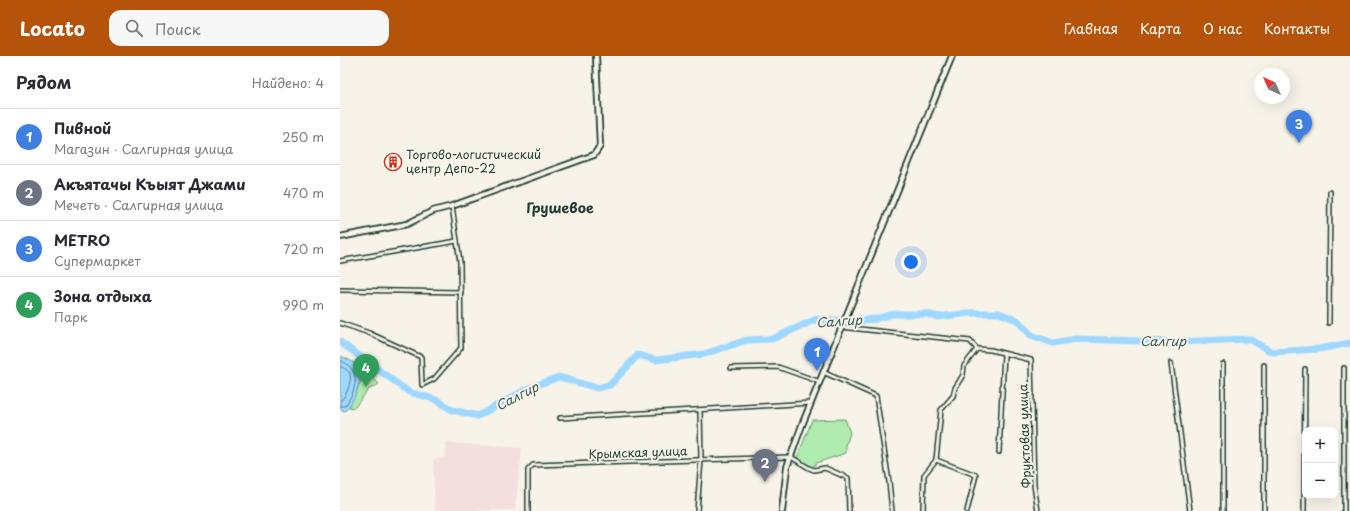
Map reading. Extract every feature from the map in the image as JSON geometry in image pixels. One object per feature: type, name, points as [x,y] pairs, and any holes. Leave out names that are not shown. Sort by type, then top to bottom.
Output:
[{"type":"main road","points":[[340,237],[407,224],[433,211],[452,206],[583,160],[597,153],[600,146],[596,56]]},
{"type":"main road","points":[[782,511],[787,468],[811,403],[952,56]]},
{"type":"street","points":[[1329,323],[1330,192]]},
{"type":"street","points":[[340,323],[369,333],[421,357],[422,385],[434,379],[461,348],[460,262],[452,206]]},
{"type":"street","points":[[340,261],[457,242]]},
{"type":"street","points":[[340,290],[461,292]]},
{"type":"street","points":[[842,326],[970,341],[977,349],[991,350],[1004,354],[999,452]]},
{"type":"street","points":[[923,511],[924,475],[936,460],[941,410],[953,396],[955,388],[962,375],[964,366],[977,349]]},
{"type":"street","name":"Фруктовая улица","points":[[1004,354],[1031,360],[1034,485],[1038,511]]},
{"type":"street","points":[[1171,363],[1190,511]]},
{"type":"street","points":[[1223,364],[1223,511]]},
{"type":"street","points":[[1264,365],[1264,511]]},
{"type":"street","points":[[731,368],[778,367],[820,382]]},
{"type":"street","points":[[1344,368],[1344,511]]},
{"type":"street","points":[[1304,511],[1305,369]]},
{"type":"street","points":[[823,372],[876,396],[892,511]]},
{"type":"street","points":[[560,418],[811,403]]},
{"type":"street","points":[[698,511],[701,460],[700,410]]},
{"type":"street","points":[[791,457],[814,470],[825,468],[848,478],[849,511]]},
{"type":"street","name":"Крымская улица","points":[[528,511],[528,470],[533,466],[791,457]]},
{"type":"street","points":[[936,460],[976,475],[967,511]]},
{"type":"shaded area","points":[[447,443],[522,448],[515,510],[435,511],[433,459],[445,457]]},
{"type":"green space","points":[[361,366],[379,384],[368,390],[354,408],[349,407],[362,379]]},
{"type":"green space","points":[[845,419],[850,433],[846,445],[846,453],[816,463],[813,467],[809,468],[797,458],[812,420]]},
{"type":"water","points":[[340,356],[357,366],[360,376],[355,396],[345,411],[340,409]]},
{"type":"waterway","name":"Салгир","points":[[340,342],[409,392],[437,400],[452,410],[478,416],[527,389],[559,377],[597,388],[610,385],[638,355],[656,360],[704,354],[747,340],[772,339],[817,319],[855,321],[875,319],[893,314],[927,314],[938,317],[971,313],[999,313],[1017,320],[1031,335],[1053,343],[1076,339],[1175,342],[1249,339],[1272,352],[1319,349],[1350,343]]},
{"type":"place","name":"METRO","points":[[1299,143]]},
{"type":"place","name":"Торгово-логистический центр Депо-22","points":[[393,162]]},
{"type":"place","name":"Пивной","points":[[817,371]]},
{"type":"place","name":"Зона отдыха","points":[[366,387]]},
{"type":"place","name":"Акъятачы Къыят Джами","points":[[765,482]]},
{"type":"district","name":"Грушевое","points":[[560,208]]}]
